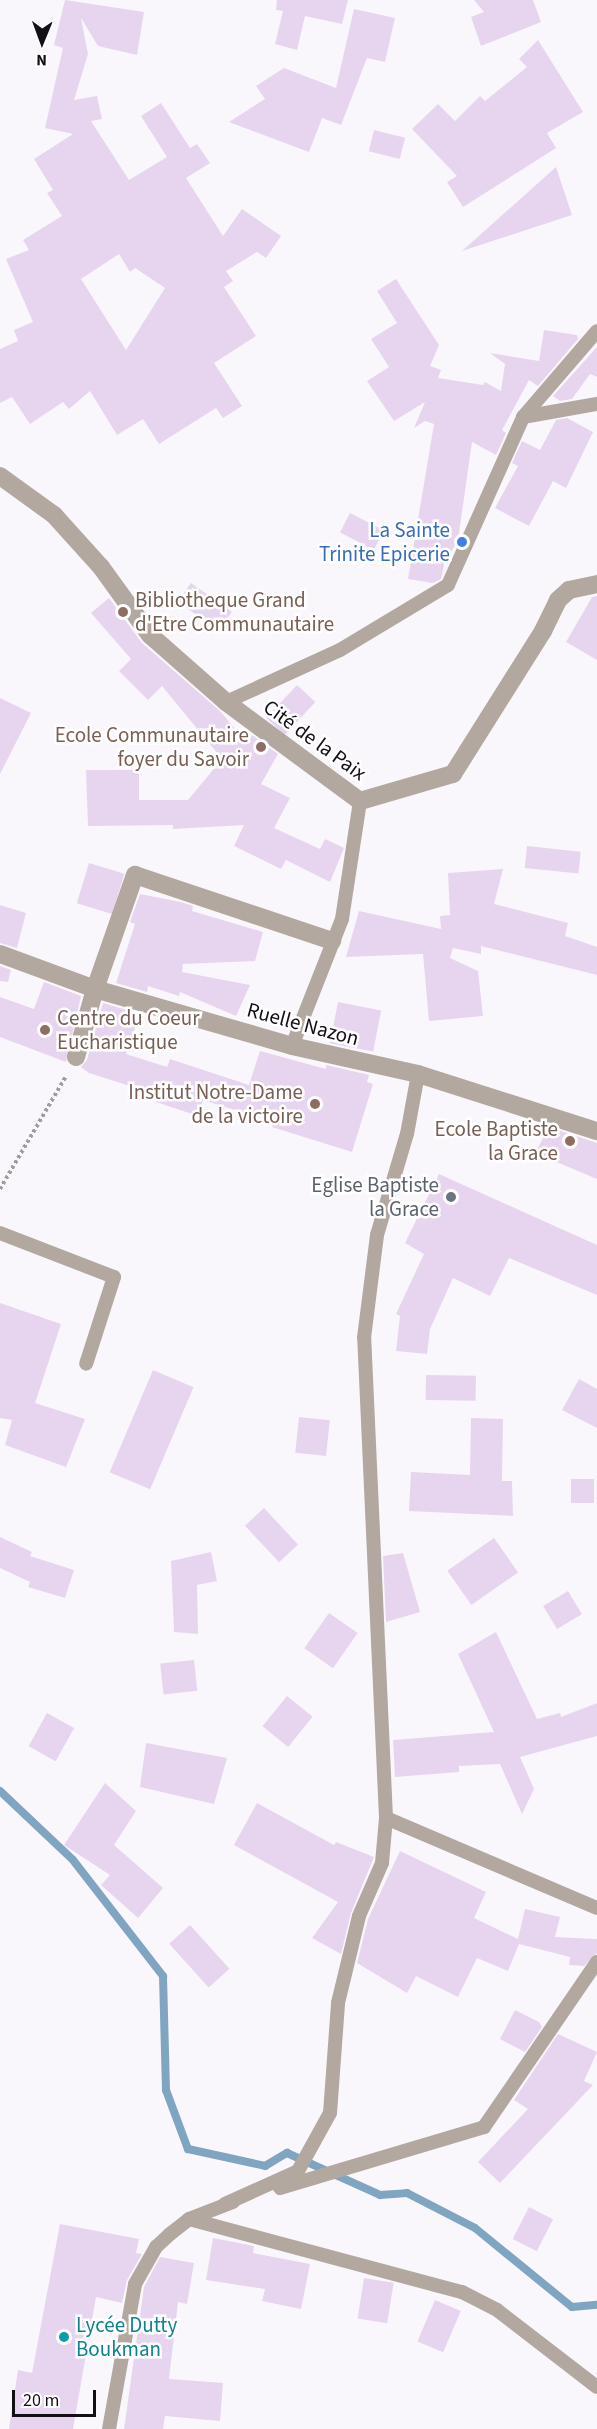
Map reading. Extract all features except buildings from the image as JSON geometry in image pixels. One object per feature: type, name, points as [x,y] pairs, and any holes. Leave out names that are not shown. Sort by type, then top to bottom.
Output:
[{"type":"street","name":"Cité de la Paix","points":[[0,476],[54,515],[101,567],[150,635],[226,702],[360,801],[453,774],[543,631],[558,600],[569,590],[597,584]]},
{"type":"street","points":[[76,1057],[95,989],[135,875],[332,941]]},
{"type":"street","name":"Ruelle Nazon","points":[[0,954],[95,989],[292,1046],[418,1074],[597,1131]]},
{"type":"lane","points":[[226,702],[340,650],[448,585],[523,417],[597,331]]},
{"type":"lane","points":[[523,417],[597,404]]},
{"type":"lane","points":[[292,1046],[342,919],[360,801]]},
{"type":"lane","points":[[110,2429],[135,2284],[156,2247],[189,2219],[298,2171],[330,2113],[339,2003],[359,1916],[382,1863],[386,1818],[364,1338],[376,1235],[407,1134],[418,1074]]},
{"type":"lane","points":[[0,1233],[114,1277],[86,1364]]},
{"type":"lane","points":[[386,1818],[597,1908]]},
{"type":"lane","points":[[225,2204],[484,2127],[597,1962]]},
{"type":"lane","points":[[189,2219],[462,2292],[497,2310],[597,2387]]},
{"type":"path","points":[[0,1189],[76,1057]]},
{"type":"waterway","points":[[0,1791],[73,1860],[163,1976],[166,2090],[188,2149],[265,2166],[287,2153],[380,2195],[407,2193],[475,2228],[572,2307],[597,2305]]},
{"type":"place","name":"La Sainte Trinite Epicerie","points":[[462,542]]},
{"type":"place","name":"Bibliotheque Grand d'Etre Communautaire","points":[[123,612]]},
{"type":"place","name":"Ecole Communautaire foyer du Savoir","points":[[261,747]]},
{"type":"place","name":"Centre du Coeur Eucharistique","points":[[45,1030]]},
{"type":"place","name":"Institut Notre-Dame de la victoire","points":[[315,1104]]},
{"type":"place","name":"Ecole Baptiste la Grace","points":[[570,1141]]},
{"type":"place","name":"Eglise Baptiste la Grace","points":[[451,1197]]},
{"type":"place","name":"Lycée Dutty Boukman","points":[[64,2337]]}]
